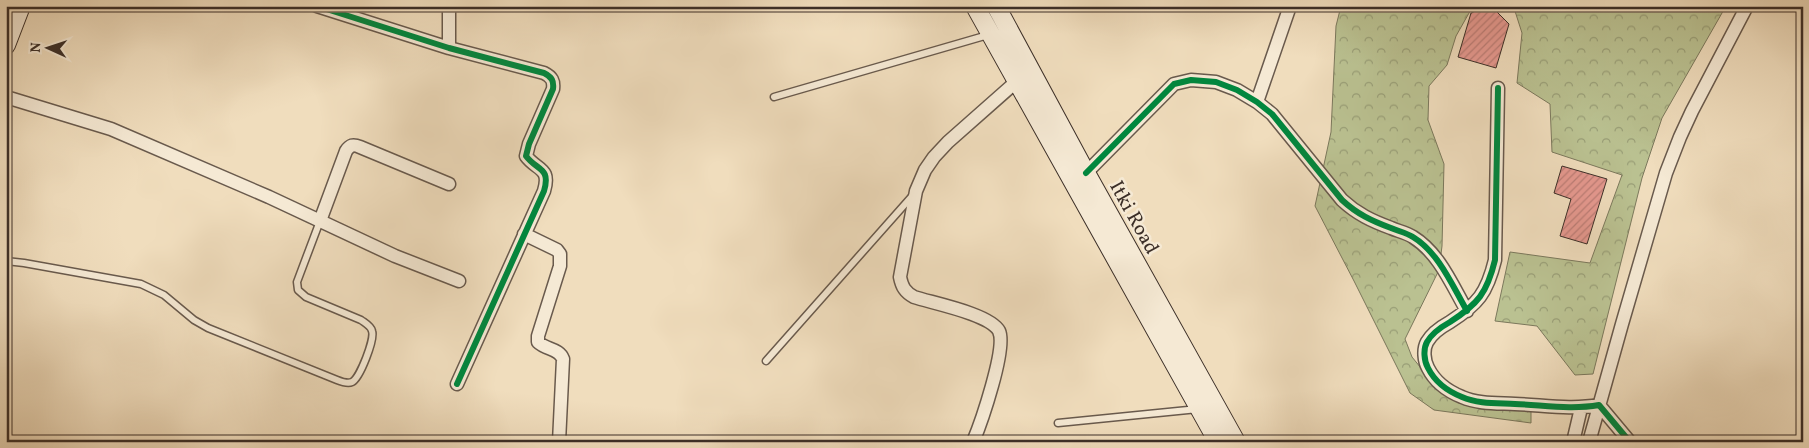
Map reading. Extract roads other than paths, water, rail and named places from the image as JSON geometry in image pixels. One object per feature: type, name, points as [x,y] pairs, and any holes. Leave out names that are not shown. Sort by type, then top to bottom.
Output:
[{"type":"main road","points":[[6,45],[21,6]]},
{"type":"main road","name":"Itki Road","points":[[998,9],[1086,174],[1236,442]]},
{"type":"main road","points":[[978,12],[1218,442]]},
{"type":"street","points":[[317,6],[449,48],[544,73],[551,76],[554,82],[553,89],[526,156],[542,169],[546,182],[457,384]]},
{"type":"street","points":[[448,6],[449,48]]},
{"type":"street","points":[[1257,102],[1290,6]]},
{"type":"street","points":[[1589,442],[1666,173],[1692,111],[1747,6]]},
{"type":"street","points":[[1086,174],[1174,84],[1191,80],[1216,82],[1237,90],[1272,114],[1342,200],[1354,212],[1369,220],[1412,236],[1424,246],[1437,258],[1467,311]]},
{"type":"street","points":[[973,442],[993,382],[1000,341],[998,330],[977,315],[914,298],[906,293],[900,277],[916,191],[920,179],[934,157],[948,142],[1017,81]]},
{"type":"street","points":[[1498,88],[1495,260],[1491,278],[1483,295],[1467,311],[1436,331],[1426,343],[1424,360],[1432,376],[1445,389],[1463,398],[1482,402],[1581,408],[1599,405]]},
{"type":"street","points":[[6,97],[111,129],[269,197],[395,256],[459,281]]},
{"type":"street","points":[[320,221],[346,151],[354,144],[449,184]]},
{"type":"street","points":[[524,234],[557,250],[560,254],[560,266],[538,336],[538,342],[542,346],[561,354],[563,360],[559,442]]},
{"type":"street","points":[[1599,405],[1630,442]]},
{"type":"street","points":[[1573,442],[1581,408]]},
{"type":"lane","points":[[774,97],[989,34]]},
{"type":"lane","points":[[766,361],[916,191]]},
{"type":"lane","points":[[6,262],[24,263],[141,284],[164,295],[194,320],[208,328],[346,383],[352,382],[358,376],[372,340],[372,331],[369,325],[306,297],[298,290],[297,282],[320,221]]},
{"type":"lane","points":[[1058,423],[1199,408]]}]
